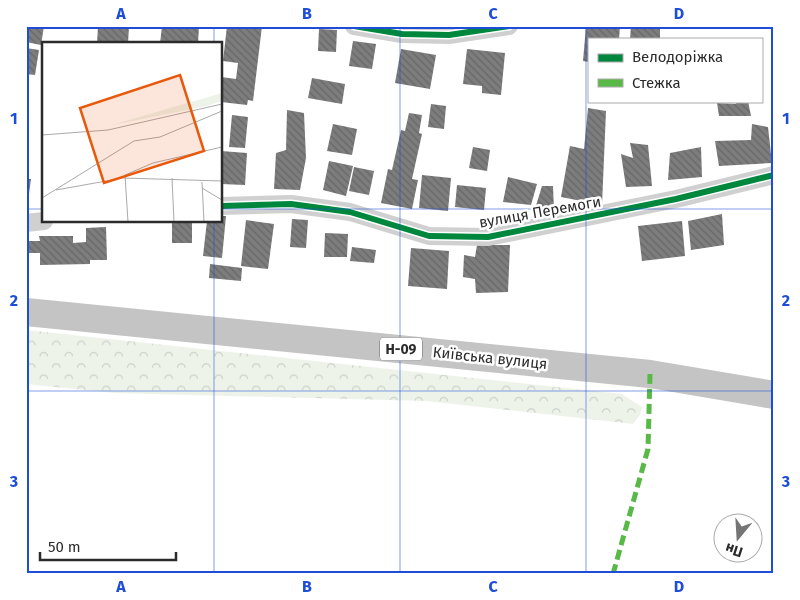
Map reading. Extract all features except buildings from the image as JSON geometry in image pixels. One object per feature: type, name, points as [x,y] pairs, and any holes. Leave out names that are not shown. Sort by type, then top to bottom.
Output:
[{"type":"main road","name":"Київська вулиця","points":[[26,312],[650,374],[774,395]]},
{"type":"street","points":[[354,26],[402,34],[449,35],[509,26]]},
{"type":"street","name":"вулиця Перемоги","points":[[222,206],[291,204],[350,212],[429,236],[488,237],[676,199],[774,175]]},
{"type":"street","points":[[26,222],[42,221]]},
{"type":"green space","points":[[26,330],[622,394],[642,407],[640,415],[633,424],[426,401],[115,393],[26,384]]},
{"type":"marked path","points":[[613,574],[648,449],[650,374]]},
{"type":"cycle path","points":[[354,26],[402,34],[449,35],[509,26]]},
{"type":"cycle path","points":[[222,206],[291,204],[350,212],[429,236],[488,237],[676,199],[774,175]]}]
